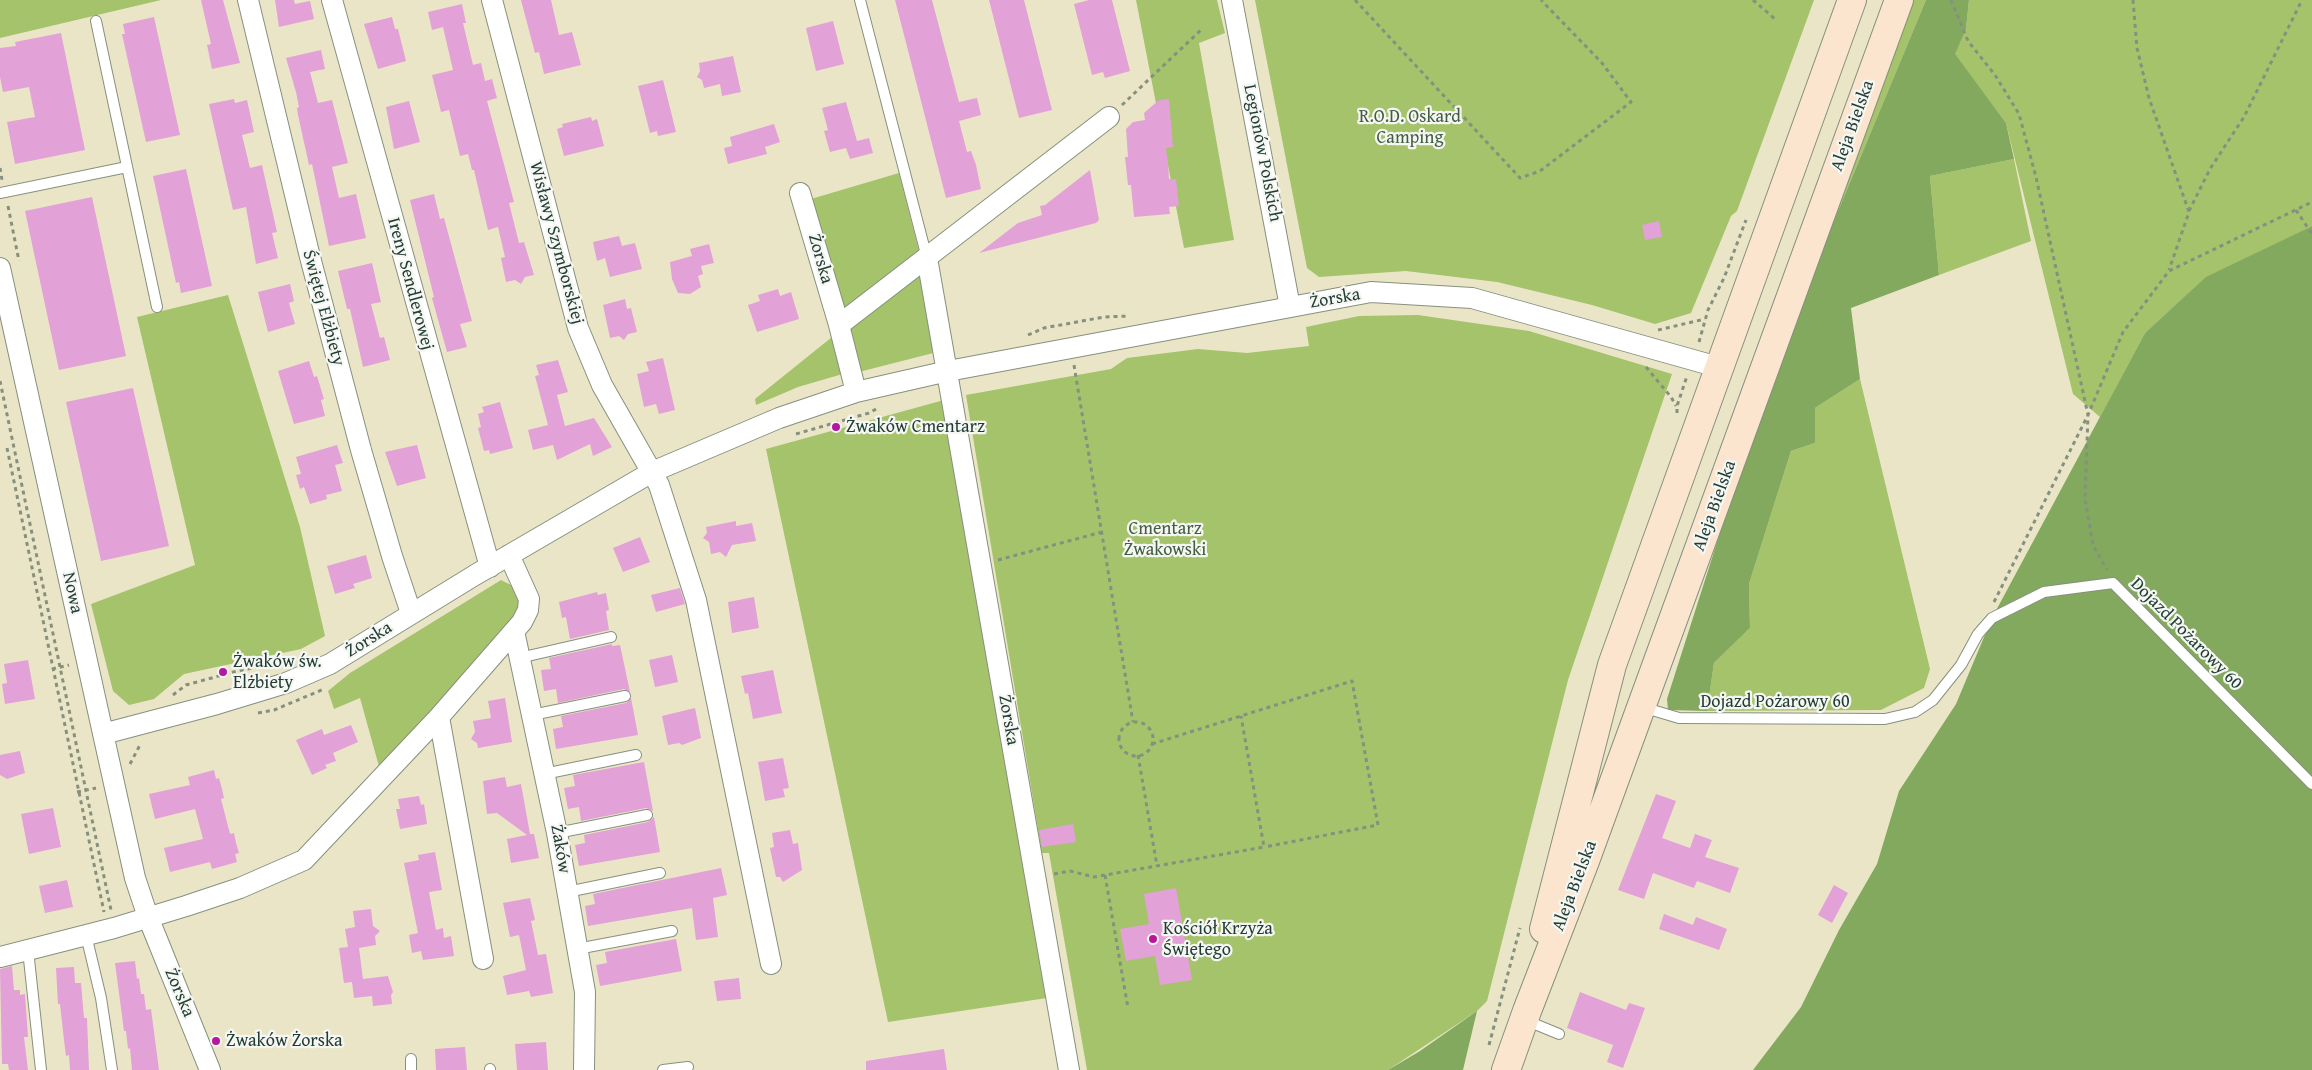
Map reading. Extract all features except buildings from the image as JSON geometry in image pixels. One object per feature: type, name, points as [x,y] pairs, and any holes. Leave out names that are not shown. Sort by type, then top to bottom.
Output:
[{"type":"street","name":"Świętej Elżbiety","points":[[248,0],[310,257],[361,450],[411,613]]},
{"type":"street","name":"Ireny Sendlerowej","points":[[332,0],[490,567]]},
{"type":"street","name":"Wisławy Szymborskiej","points":[[492,0],[578,328],[602,385],[652,472]]},
{"type":"street","name":"Legionów Polskich","points":[[1232,0],[1290,307]]},
{"type":"street","name":"Aleja Bielska","points":[[1525,1015],[1547,915],[1612,665],[1653,546],[1852,0]]},
{"type":"street","name":"Aleja Bielska","points":[[1506,1070],[1525,1015],[1585,861],[1899,0]]},
{"type":"street","points":[[839,325],[1108,117]]},
{"type":"street","name":"Żorska","points":[[800,192],[839,325],[856,392]]},
{"type":"street","name":"Żorska","points":[[928,258],[1069,1070]]},
{"type":"street","name":"Nowa","points":[[0,268],[135,878],[148,917]]},
{"type":"street","name":"Żorska","points":[[103,734],[226,702],[286,683],[330,664],[411,613],[652,472],[779,418],[856,392],[948,371],[1371,292],[1472,298],[1718,367]]},
{"type":"street","points":[[652,472],[659,485],[696,600],[771,964]]},
{"type":"street","points":[[1653,546],[1661,559],[1673,565],[1684,566],[1695,560]]},
{"type":"street","points":[[0,957],[111,928],[240,888],[304,860],[439,717],[514,631],[528,610],[528,600],[509,555]]},
{"type":"street","name":"Żaków","points":[[514,631],[557,834],[585,992],[584,1070]]},
{"type":"street","points":[[439,717],[483,959]]},
{"type":"street","name":"Żorska","points":[[148,917],[210,1070]]},
{"type":"lane","points":[[860,0],[928,258]]},
{"type":"lane","points":[[96,21],[157,307]]},
{"type":"lane","points":[[0,193],[127,167]]},
{"type":"lane","name":"Dojazd Pożarowy 60","points":[[1641,707],[1679,718],[1885,719],[1915,712],[1933,700],[1961,665],[1978,634],[1992,618],[2044,592],[2113,583],[2312,784]]},
{"type":"lane","points":[[519,658],[610,637]]},
{"type":"lane","points":[[532,716],[625,696]]},
{"type":"lane","points":[[544,774],[636,754]]},
{"type":"lane","points":[[557,834],[647,815]]},
{"type":"lane","points":[[567,892],[660,873]]},
{"type":"lane","points":[[578,949],[672,931]]},
{"type":"lane","points":[[86,935],[101,998],[112,1070]]},
{"type":"lane","points":[[28,950],[41,1070]]},
{"type":"lane","points":[[1525,1015],[1559,1034]]},
{"type":"lane","points":[[410,1059],[411,1070]]},
{"type":"lane","points":[[663,1070],[688,1067]]},
{"type":"path","points":[[1355,0],[1520,178],[1540,171],[1631,102],[1602,63],[1541,0]]},
{"type":"path","points":[[1753,0],[1775,19]]},
{"type":"path","points":[[1951,0],[1968,41],[1995,75],[2019,114],[2036,177],[2088,415],[2085,499],[2093,545],[2113,583]]},
{"type":"path","points":[[2133,0],[2137,48],[2149,98],[2189,212]]},
{"type":"path","points":[[1978,634],[2088,415],[2123,332],[2169,271],[2189,212],[2210,169],[2244,116],[2302,0]]},
{"type":"path","points":[[1108,117],[1203,28]]},
{"type":"path","points":[[2169,271],[2312,202]]},
{"type":"path","points":[[2296,210],[2312,234]]},
{"type":"path","points":[[1676,406],[1671,397],[1622,339],[1705,319]]},
{"type":"path","points":[[1073,360],[1133,722]]},
{"type":"path","points":[[0,381],[86,790],[111,928]]},
{"type":"path","points":[[6,448],[78,792],[111,928]]},
{"type":"path","points":[[994,561],[1102,532]]},
{"type":"path","points":[[52,669],[75,664]]},
{"type":"path","points":[[1053,874],[1070,871],[1094,877],[1378,825],[1352,681],[1152,744]]},
{"type":"path","points":[[166,700],[186,685]]},
{"type":"path","points":[[256,714],[274,710],[319,692]]},
{"type":"path","points":[[1241,716],[1264,847]]},
{"type":"path","points":[[1133,722],[1140,722],[1149,728],[1152,733],[1152,744],[1146,753],[1138,755],[1125,752],[1120,742],[1121,731],[1133,722]]},
{"type":"path","points":[[78,792],[126,780],[125,774],[144,735]]},
{"type":"path","points":[[1138,755],[1157,866]]},
{"type":"path","points":[[1104,875],[1128,1008]]},
{"type":"path","points":[[1487,1051],[1521,928]]},
{"type":"green space","points":[[0,0],[161,0],[0,38]]},
{"type":"green space","points":[[1136,0],[1217,0],[1225,33],[1199,43],[1234,240],[1184,248]]},
{"type":"green space","name":"R.O.D. Oskard Camping","points":[[1255,0],[1814,0],[1737,211],[1731,216],[1691,313],[1655,324],[1592,305],[1497,282],[1406,271],[1319,277],[1307,268]]},
{"type":"green space","points":[[1908,0],[1926,0],[1773,367]]},
{"type":"green space","points":[[1926,0],[1969,0],[1966,29],[1955,54],[2006,123],[2014,159],[1930,176],[1939,275],[1851,308],[1860,379],[1815,408],[1815,443],[1791,451],[1749,584],[1750,628],[1714,663],[1707,711],[1668,710],[1667,699],[1773,367]]},
{"type":"green space","points":[[1969,0],[2312,0],[2312,226],[2206,278],[2145,333],[2100,417],[2073,394],[2006,123],[1954,54],[1966,29]]},
{"type":"green space","points":[[2014,159],[2031,241],[1939,275],[1930,176]]},
{"type":"green space","points":[[899,173],[920,255],[843,314],[811,199]]},
{"type":"green space","points":[[2312,226],[2312,1070],[1753,1070],[1801,1007],[1839,930],[1877,864],[1899,791],[1956,704],[1992,618],[2145,333],[2206,277]]},
{"type":"green space","points":[[924,267],[941,351],[855,373],[845,328]]},
{"type":"green space","points":[[228,295],[300,527],[325,636],[301,649],[184,674],[154,699],[129,705],[113,691],[91,604],[195,565],[137,317]]},
{"type":"green space","name":"Cmentarz Żwakowski","points":[[1418,315],[1529,331],[1672,374],[1568,680],[1487,1001],[1477,1011],[1388,1070],[1087,1070],[1049,853],[1042,853],[966,395],[1111,369],[1127,358],[1198,349],[1247,353],[1309,346],[1306,327],[1359,316]]},
{"type":"green space","points":[[837,333],[846,373],[798,387],[756,405],[755,399]]},
{"type":"green space","points":[[1860,379],[1930,669],[1924,688],[1881,710],[1707,711],[1714,663],[1750,628],[1749,584],[1791,451],[1815,443],[1815,408]]},
{"type":"green space","points":[[944,400],[1047,998],[888,1022],[766,449]]},
{"type":"green space","points":[[501,580],[511,585],[519,595],[521,608],[513,625],[380,770],[360,698],[334,709],[328,691],[350,673]]},
{"type":"green space","points":[[1477,1011],[1463,1070],[1388,1070],[1420,1051]]},
{"type":"place","name":"Żwaków Cmentarz","points":[[836,427]]},
{"type":"place","name":"Żwaków św. Elżbiety","points":[[223,672]]},
{"type":"place","name":"Kościół Krzyża Świętego","points":[[1153,939]]},
{"type":"place","name":"Żwaków Żorska","points":[[216,1041]]}]
